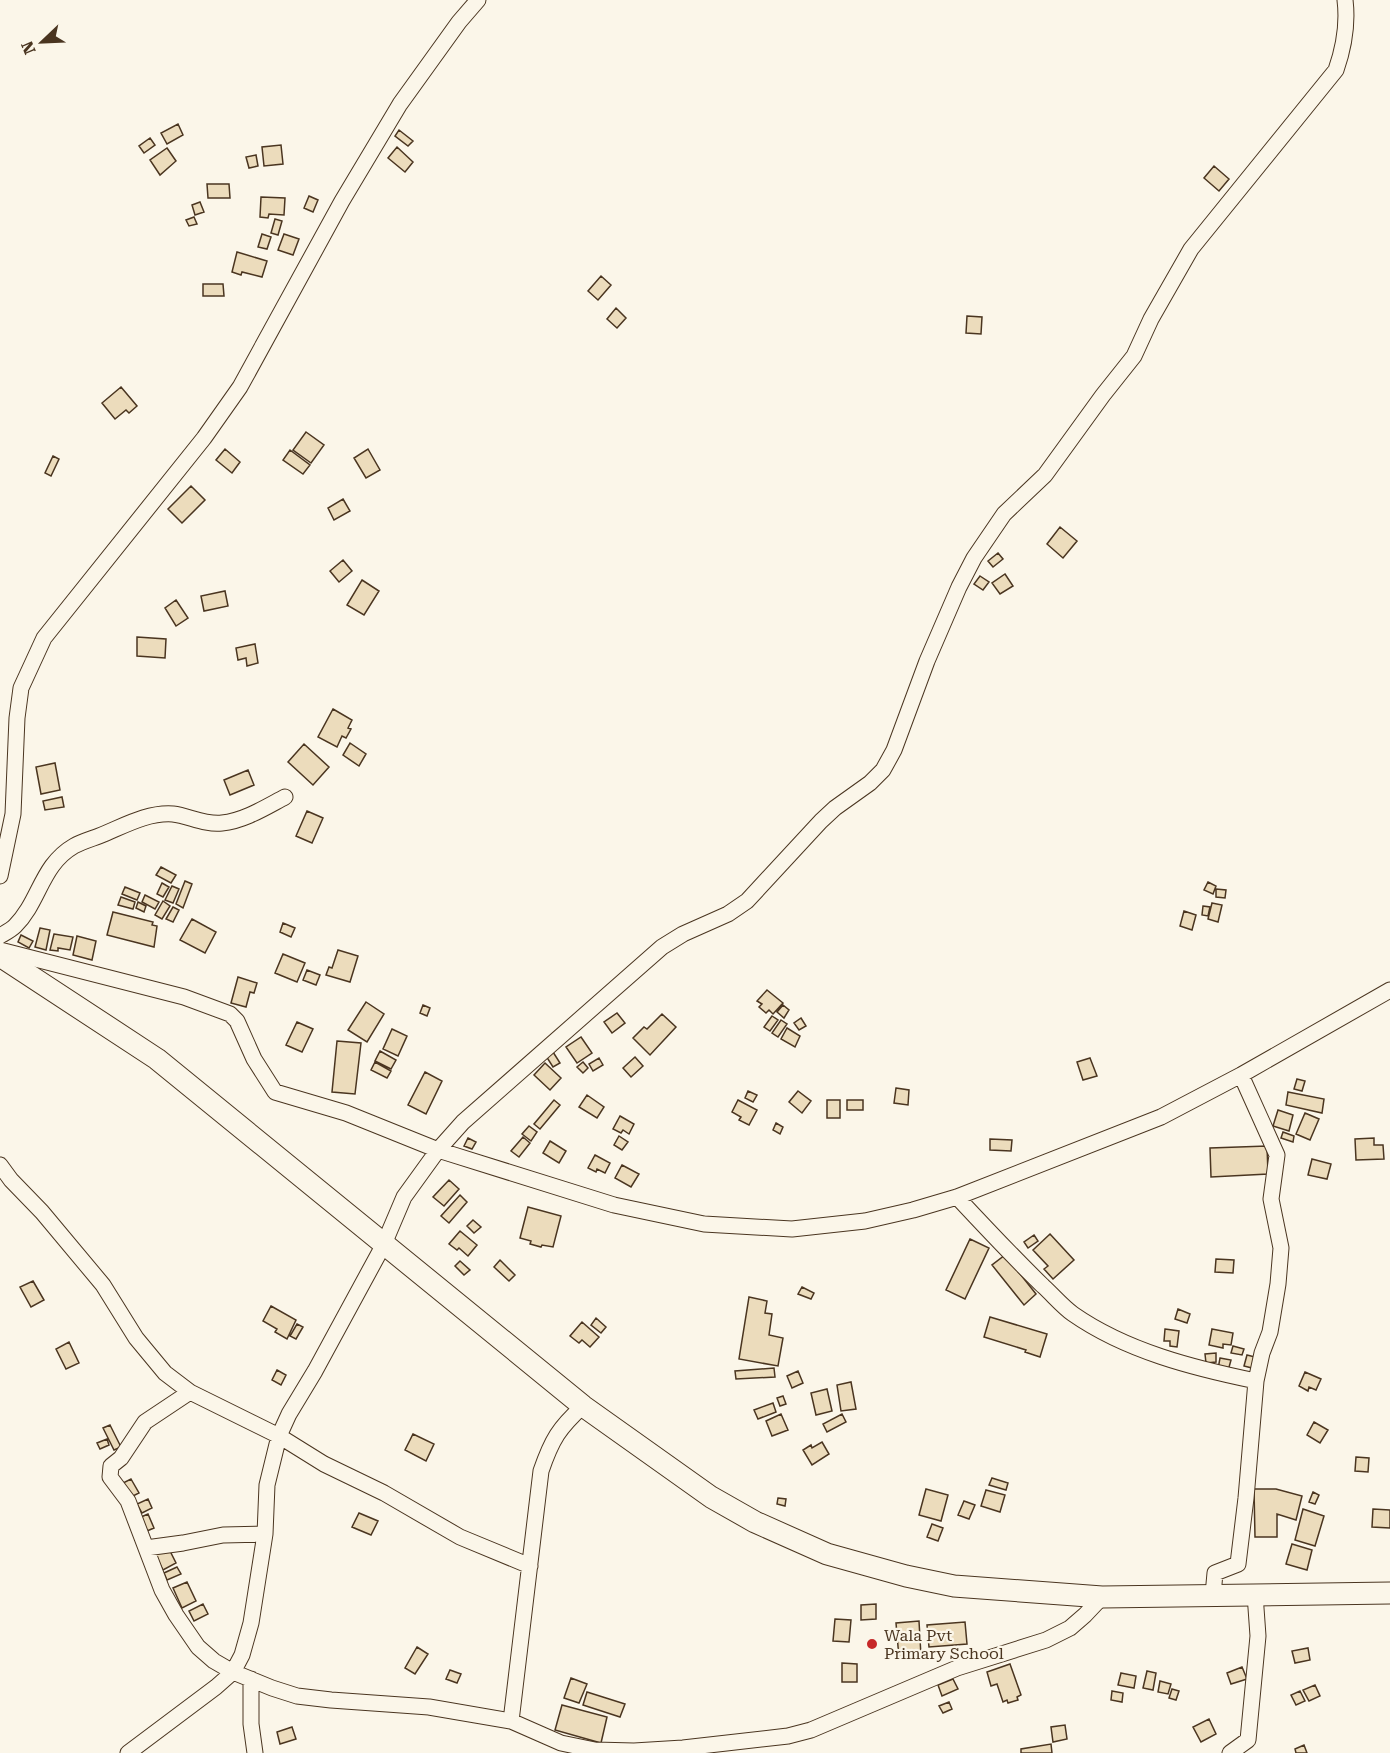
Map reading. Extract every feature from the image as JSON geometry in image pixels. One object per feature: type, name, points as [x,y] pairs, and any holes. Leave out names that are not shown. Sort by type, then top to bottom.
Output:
[{"type":"main road","points":[[0,956],[158,1059],[583,1406],[711,1497],[755,1522],[827,1554],[906,1576],[954,1586],[1102,1597],[1390,1593]]},
{"type":"street","points":[[0,876],[13,814],[21,688],[44,638],[204,438],[234,395],[342,201],[400,104],[459,22],[478,0]]},
{"type":"street","points":[[128,1753],[216,1687],[233,1672],[242,1655],[251,1623],[265,1534],[267,1485],[279,1436],[384,1244],[404,1197],[438,1150],[463,1122],[662,947],[683,934],[728,914],[747,901],[821,821],[883,770],[894,750],[927,661],[974,558],[1004,514],[1045,475],[1134,356],[1151,319],[1191,249],[1336,70],[1342,52],[1347,15],[1345,0]]},
{"type":"street","points":[[0,936],[15,926],[26,912],[48,869],[75,845],[144,818],[161,814],[176,814],[211,823],[223,823],[238,819],[285,797]]},
{"type":"street","points":[[0,950],[184,997],[230,1014],[237,1022],[254,1059],[275,1092],[346,1113],[438,1150],[614,1205],[704,1224],[792,1229],[865,1221],[957,1197],[1161,1117],[1241,1075],[1390,990]]},
{"type":"street","points":[[1213,1595],[1215,1573],[1238,1564],[1256,1381],[1262,1353],[1270,1332],[1281,1248],[1272,1199],[1277,1155],[1241,1075]]},
{"type":"street","points":[[0,1165],[103,1285],[136,1338],[158,1365],[190,1392],[279,1436],[324,1464],[384,1493],[460,1537],[530,1566]]},
{"type":"street","points":[[957,1197],[1071,1312],[1100,1331],[1145,1351],[1218,1373],[1256,1381]]},
{"type":"street","points":[[190,1392],[145,1422],[122,1458],[111,1466],[110,1477],[128,1501],[162,1590],[198,1647],[214,1661],[233,1672],[297,1696],[429,1707],[511,1720],[561,1743],[595,1750],[634,1752],[788,1736],[811,1730],[957,1668],[1046,1640],[1070,1628],[1102,1597]]},
{"type":"street","points":[[511,1720],[541,1471],[548,1450],[562,1425],[583,1406]]},
{"type":"street","points":[[146,1548],[223,1535],[265,1534]]},
{"type":"street","points":[[1230,1753],[1248,1740],[1258,1636],[1255,1594]]},
{"type":"street","points":[[251,1679],[251,1724],[255,1753]]},
{"type":"building","points":[[178,124],[183,135],[167,144],[161,133]]},
{"type":"building","points":[[399,130],[413,141],[408,146],[395,136]]},
{"type":"building","points":[[150,138],[155,145],[144,153],[139,146]]},
{"type":"building","points":[[281,145],[283,164],[264,166],[262,147]]},
{"type":"building","points":[[397,147],[413,162],[405,172],[388,158]]},
{"type":"building","points":[[167,148],[176,161],[160,175],[150,160]]},
{"type":"building","points":[[256,155],[258,166],[249,168],[246,157]]},
{"type":"building","points":[[1214,166],[1229,179],[1219,191],[1204,178]]},
{"type":"building","points":[[207,184],[229,184],[230,198],[208,198]]},
{"type":"building","points":[[309,196],[318,200],[313,212],[304,208]]},
{"type":"building","points":[[261,197],[285,198],[284,215],[269,214],[268,218],[260,217]]},
{"type":"building","points":[[200,202],[204,212],[195,215],[192,205]]},
{"type":"building","points":[[194,217],[197,224],[189,226],[186,220]]},
{"type":"building","points":[[275,219],[282,221],[278,235],[271,233]]},
{"type":"building","points":[[262,234],[271,237],[267,249],[258,247]]},
{"type":"building","points":[[284,234],[299,239],[293,255],[278,250]]},
{"type":"building","points":[[237,252],[267,261],[262,277],[232,272]]},
{"type":"building","points":[[601,276],[611,285],[598,300],[588,291]]},
{"type":"building","points":[[203,284],[223,284],[224,296],[203,296]]},
{"type":"building","points":[[616,308],[626,318],[617,328],[607,319]]},
{"type":"building","points":[[967,316],[982,317],[981,334],[966,333]]},
{"type":"building","points":[[121,387],[137,406],[129,413],[126,410],[115,419],[102,403]]},
{"type":"building","points":[[306,432],[324,445],[311,463],[293,450]]},
{"type":"building","points":[[225,449],[240,462],[232,473],[216,460]]},
{"type":"building","points":[[368,449],[380,470],[366,478],[354,458]]},
{"type":"building","points":[[290,450],[310,465],[303,474],[283,460]]},
{"type":"building","points":[[53,456],[59,459],[51,476],[45,473]]},
{"type":"building","points":[[191,486],[205,500],[182,523],[168,509]]},
{"type":"building","points":[[343,499],[350,511],[334,520],[328,508]]},
{"type":"building","points":[[1060,527],[1077,541],[1063,558],[1047,544]]},
{"type":"building","points":[[998,553],[1003,559],[993,567],[988,561]]},
{"type":"building","points":[[343,560],[352,571],[339,582],[330,571]]},
{"type":"building","points":[[1005,574],[1013,586],[1000,594],[992,583]]},
{"type":"building","points":[[980,576],[989,582],[983,590],[974,584]]},
{"type":"building","points":[[362,580],[379,591],[364,615],[347,605]]},
{"type":"building","points":[[225,591],[228,606],[204,611],[201,596]]},
{"type":"building","points":[[176,600],[188,618],[176,626],[165,608]]},
{"type":"building","points":[[137,637],[166,639],[165,658],[137,656]]},
{"type":"building","points":[[255,644],[258,663],[247,666],[246,658],[238,660],[236,648]]},
{"type":"building","points":[[333,709],[352,720],[348,728],[351,729],[346,738],[342,736],[337,747],[318,737]]},
{"type":"building","points":[[350,743],[366,754],[359,766],[343,755]]},
{"type":"building","points":[[304,744],[329,767],[313,785],[288,762]]},
{"type":"building","points":[[55,763],[60,790],[41,794],[36,767]]},
{"type":"building","points":[[248,770],[254,785],[230,795],[224,780]]},
{"type":"building","points":[[62,797],[64,807],[45,810],[43,801]]},
{"type":"building","points":[[307,811],[323,818],[312,843],[296,836]]},
{"type":"building","points":[[161,867],[176,875],[171,883],[156,875]]},
{"type":"building","points":[[185,881],[192,884],[183,908],[176,904]]},
{"type":"building","points":[[1208,882],[1216,886],[1213,894],[1204,890]]},
{"type":"building","points":[[162,883],[169,887],[163,897],[157,894]]},
{"type":"building","points":[[172,886],[179,889],[173,903],[165,900]]},
{"type":"building","points":[[125,887],[140,893],[137,900],[122,894]]},
{"type":"building","points":[[1216,889],[1226,890],[1225,898],[1216,897]]},
{"type":"building","points":[[145,895],[159,902],[155,909],[142,902]]},
{"type":"building","points":[[121,897],[135,902],[133,909],[118,905]]},
{"type":"building","points":[[163,901],[170,906],[162,919],[155,915]]},
{"type":"building","points":[[138,902],[146,906],[144,912],[136,908]]},
{"type":"building","points":[[1212,903],[1222,905],[1218,922],[1208,919]]},
{"type":"building","points":[[1203,906],[1210,907],[1208,916],[1202,915]]},
{"type":"building","points":[[173,907],[179,910],[173,922],[166,919]]},
{"type":"building","points":[[1184,911],[1196,915],[1192,930],[1180,926]]},
{"type":"building","points":[[113,912],[153,922],[152,925],[157,926],[154,947],[107,935]]},
{"type":"building","points":[[192,919],[216,932],[205,953],[180,940]]},
{"type":"building","points":[[283,923],[295,928],[291,937],[280,932]]},
{"type":"building","points":[[40,928],[50,930],[46,950],[35,947]]},
{"type":"building","points":[[54,934],[73,937],[70,950],[58,948],[58,951],[50,950]]},
{"type":"building","points":[[21,935],[33,941],[29,948],[18,942]]},
{"type":"building","points":[[77,936],[96,941],[92,960],[73,955]]},
{"type":"building","points":[[338,950],[358,956],[350,982],[326,975],[329,967],[332,968]]},
{"type":"building","points":[[283,954],[305,963],[297,982],[275,973]]},
{"type":"building","points":[[307,970],[320,975],[316,985],[303,980]]},
{"type":"building","points":[[238,977],[257,983],[254,993],[250,992],[246,1007],[231,1003]]},
{"type":"building","points":[[767,990],[783,1003],[773,1014],[769,1010],[766,1013],[759,1007],[762,1004],[757,1001]]},
{"type":"building","points":[[366,1002],[384,1014],[367,1042],[348,1030]]},
{"type":"building","points":[[423,1005],[430,1008],[427,1016],[420,1013]]},
{"type":"building","points":[[783,1005],[789,1010],[784,1018],[777,1012]]},
{"type":"building","points":[[617,1013],[625,1023],[612,1033],[604,1022]]},
{"type":"building","points":[[662,1014],[676,1027],[650,1055],[633,1038],[644,1027],[647,1029]]},
{"type":"building","points":[[772,1016],[778,1020],[770,1031],[764,1027]]},
{"type":"building","points":[[801,1018],[806,1026],[799,1030],[794,1023]]},
{"type":"building","points":[[781,1020],[787,1024],[778,1037],[772,1033]]},
{"type":"building","points":[[297,1022],[313,1029],[302,1052],[286,1045]]},
{"type":"building","points":[[787,1028],[800,1036],[795,1047],[781,1039]]},
{"type":"building","points":[[392,1029],[407,1036],[398,1056],[383,1049]]},
{"type":"building","points":[[581,1037],[592,1053],[577,1063],[566,1047]]},
{"type":"building","points":[[337,1041],[361,1043],[355,1094],[332,1092]]},
{"type":"building","points":[[380,1051],[396,1060],[391,1069],[375,1061]]},
{"type":"building","points":[[553,1052],[560,1063],[553,1067],[546,1056]]},
{"type":"building","points":[[635,1057],[643,1066],[631,1077],[623,1068]]},
{"type":"building","points":[[599,1058],[603,1065],[593,1071],[589,1064]]},
{"type":"building","points":[[1090,1058],[1097,1076],[1083,1080],[1077,1062]]},
{"type":"building","points":[[375,1062],[391,1071],[387,1078],[371,1070]]},
{"type":"building","points":[[583,1062],[588,1068],[583,1073],[577,1067]]},
{"type":"building","points":[[545,1063],[561,1078],[550,1090],[534,1075]]},
{"type":"building","points":[[425,1072],[442,1081],[426,1114],[408,1105]]},
{"type":"building","points":[[1297,1079],[1305,1081],[1302,1091],[1294,1089]]},
{"type":"building","points":[[896,1088],[909,1090],[908,1105],[894,1103]]},
{"type":"building","points":[[748,1091],[757,1095],[753,1102],[745,1098]]},
{"type":"building","points":[[798,1091],[811,1101],[802,1113],[789,1102]]},
{"type":"building","points":[[1288,1092],[1324,1099],[1322,1113],[1286,1105]]},
{"type":"building","points":[[587,1095],[604,1107],[597,1118],[579,1107]]},
{"type":"building","points":[[554,1100],[560,1105],[540,1129],[534,1124]]},
{"type":"building","points":[[738,1100],[757,1110],[749,1125],[739,1120],[741,1117],[732,1112]]},
{"type":"building","points":[[827,1100],[840,1100],[840,1118],[827,1118]]},
{"type":"building","points":[[847,1100],[863,1100],[863,1110],[847,1110]]},
{"type":"building","points":[[1278,1110],[1293,1115],[1289,1131],[1273,1126]]},
{"type":"building","points":[[1305,1113],[1319,1119],[1310,1140],[1296,1134]]},
{"type":"building","points":[[620,1116],[634,1124],[629,1134],[623,1130],[621,1133],[613,1129]]},
{"type":"building","points":[[776,1123],[783,1127],[780,1134],[773,1130]]},
{"type":"building","points":[[529,1126],[537,1132],[531,1141],[522,1134]]},
{"type":"building","points":[[1283,1132],[1294,1136],[1293,1142],[1281,1138]]},
{"type":"building","points":[[619,1136],[628,1142],[622,1150],[614,1145]]},
{"type":"building","points":[[523,1137],[530,1143],[519,1157],[511,1151]]},
{"type":"building","points":[[468,1138],[476,1142],[472,1149],[464,1146]]},
{"type":"building","points":[[1374,1138],[1374,1145],[1383,1145],[1384,1159],[1356,1160],[1355,1139]]},
{"type":"building","points":[[990,1139],[1012,1140],[1011,1151],[990,1150]]},
{"type":"building","points":[[550,1141],[566,1151],[559,1163],[543,1153]]},
{"type":"building","points":[[1267,1146],[1268,1174],[1211,1177],[1210,1148]]},
{"type":"building","points":[[595,1155],[610,1163],[605,1173],[588,1168]]},
{"type":"building","points":[[1312,1159],[1331,1164],[1327,1179],[1308,1175]]},
{"type":"building","points":[[622,1165],[639,1174],[631,1187],[615,1178]]},
{"type":"building","points":[[449,1180],[459,1189],[444,1206],[433,1197]]},
{"type":"building","points":[[460,1195],[467,1202],[449,1223],[441,1216]]},
{"type":"building","points":[[528,1207],[561,1216],[553,1247],[530,1244],[531,1241],[520,1238]]},
{"type":"building","points":[[473,1220],[481,1227],[474,1233],[467,1226]]},
{"type":"building","points":[[460,1231],[477,1245],[468,1256],[459,1248],[457,1250],[449,1244]]},
{"type":"building","points":[[1050,1234],[1074,1260],[1053,1279],[1044,1269],[1048,1266],[1033,1250]]},
{"type":"building","points":[[1034,1235],[1038,1241],[1028,1248],[1024,1242]]},
{"type":"building","points":[[970,1239],[989,1248],[965,1299],[946,1290]]},
{"type":"building","points":[[1005,1255],[1036,1294],[1024,1305],[992,1265]]},
{"type":"building","points":[[1216,1259],[1234,1260],[1233,1273],[1215,1272]]},
{"type":"building","points":[[500,1260],[515,1275],[509,1281],[494,1267]]},
{"type":"building","points":[[460,1261],[470,1270],[464,1275],[455,1266]]},
{"type":"building","points":[[33,1281],[44,1300],[31,1307],[20,1287]]},
{"type":"building","points":[[802,1287],[814,1293],[811,1299],[798,1294]]},
{"type":"building","points":[[749,1297],[767,1301],[765,1313],[772,1314],[769,1335],[783,1338],[778,1366],[739,1359]]},
{"type":"building","points":[[271,1306],[296,1320],[287,1339],[275,1332],[277,1329],[263,1321]]},
{"type":"building","points":[[1178,1309],[1190,1314],[1187,1323],[1175,1319]]},
{"type":"building","points":[[990,1317],[1047,1334],[1040,1357],[1025,1352],[1026,1350],[984,1337]]},
{"type":"building","points":[[596,1318],[606,1327],[601,1333],[591,1325]]},
{"type":"building","points":[[582,1322],[599,1337],[590,1347],[582,1340],[579,1343],[570,1336]]},
{"type":"building","points":[[297,1324],[303,1327],[296,1339],[290,1336]]},
{"type":"building","points":[[1165,1329],[1179,1331],[1177,1347],[1170,1346],[1170,1341],[1164,1341]]},
{"type":"building","points":[[1212,1329],[1233,1333],[1231,1345],[1223,1344],[1223,1348],[1209,1345]]},
{"type":"building","points":[[69,1342],[79,1363],[66,1369],[56,1349]]},
{"type":"building","points":[[1233,1346],[1244,1349],[1242,1355],[1231,1353]]},
{"type":"building","points":[[1216,1353],[1216,1362],[1206,1363],[1205,1354]]},
{"type":"building","points":[[1247,1355],[1255,1357],[1252,1368],[1244,1366]]},
{"type":"building","points":[[1220,1358],[1231,1360],[1228,1371],[1218,1369]]},
{"type":"building","points":[[774,1368],[775,1377],[736,1379],[735,1371]]},
{"type":"building","points":[[277,1370],[286,1375],[281,1385],[272,1380]]},
{"type":"building","points":[[798,1371],[803,1383],[792,1388],[787,1376]]},
{"type":"building","points":[[1305,1372],[1321,1379],[1316,1390],[1309,1387],[1308,1391],[1299,1386]]},
{"type":"building","points":[[851,1382],[856,1409],[841,1411],[837,1385]]},
{"type":"building","points":[[827,1389],[832,1411],[816,1415],[811,1393]]},
{"type":"building","points":[[783,1396],[786,1404],[780,1406],[777,1398]]},
{"type":"building","points":[[773,1403],[776,1412],[758,1419],[754,1410]]},
{"type":"building","points":[[781,1414],[788,1430],[772,1436],[766,1421]]},
{"type":"building","points":[[842,1414],[846,1422],[827,1432],[823,1424]]},
{"type":"building","points":[[1314,1422],[1328,1430],[1320,1443],[1307,1435]]},
{"type":"building","points":[[110,1425],[121,1447],[114,1450],[103,1428]]},
{"type":"building","points":[[413,1434],[434,1444],[426,1461],[405,1450]]},
{"type":"building","points":[[107,1439],[109,1445],[100,1449],[97,1443]]},
{"type":"building","points":[[822,1442],[829,1454],[812,1465],[803,1450]]},
{"type":"building","points":[[1356,1457],[1369,1458],[1368,1472],[1355,1471]]},
{"type":"building","points":[[992,1478],[1008,1483],[1006,1490],[989,1485]]},
{"type":"building","points":[[131,1479],[139,1493],[131,1497],[123,1483]]},
{"type":"building","points":[[926,1489],[948,1495],[941,1521],[919,1515]]},
{"type":"building","points":[[1254,1489],[1276,1489],[1302,1496],[1296,1520],[1277,1514],[1277,1537],[1255,1537]]},
{"type":"building","points":[[986,1490],[1005,1495],[1000,1512],[981,1506]]},
{"type":"building","points":[[1313,1492],[1319,1495],[1315,1504],[1309,1502]]},
{"type":"building","points":[[778,1498],[786,1499],[785,1506],[777,1504]]},
{"type":"building","points":[[148,1499],[152,1508],[142,1513],[137,1504]]},
{"type":"building","points":[[964,1501],[975,1505],[969,1519],[958,1515]]},
{"type":"building","points":[[1303,1509],[1324,1516],[1315,1546],[1295,1540]]},
{"type":"building","points":[[1373,1509],[1390,1510],[1390,1528],[1372,1527]]},
{"type":"building","points":[[359,1513],[378,1521],[371,1535],[352,1527]]},
{"type":"building","points":[[148,1514],[154,1528],[147,1531],[141,1517]]},
{"type":"building","points":[[932,1524],[943,1528],[938,1541],[927,1537]]},
{"type":"building","points":[[1292,1544],[1312,1550],[1307,1570],[1286,1564]]},
{"type":"building","points":[[168,1547],[176,1563],[163,1570],[155,1554]]},
{"type":"building","points":[[177,1567],[181,1574],[167,1580],[164,1573]]},
{"type":"building","points":[[187,1582],[196,1601],[182,1608],[173,1588]]},
{"type":"building","points":[[203,1604],[208,1614],[194,1621],[189,1611]]},
{"type":"building","points":[[876,1604],[876,1619],[861,1620],[861,1605]]},
{"type":"building","points":[[835,1619],[851,1620],[849,1642],[833,1641]]},
{"type":"building","points":[[919,1621],[921,1656],[899,1658],[896,1623]]},
{"type":"building","points":[[965,1622],[967,1644],[929,1647],[927,1625]]},
{"type":"building","points":[[417,1647],[428,1654],[415,1674],[405,1668]]},
{"type":"building","points":[[1308,1648],[1310,1660],[1295,1663],[1292,1651]]},
{"type":"building","points":[[842,1663],[857,1664],[857,1682],[842,1682]]},
{"type":"building","points":[[1010,1664],[1021,1695],[1017,1697],[1018,1700],[1008,1703],[1007,1700],[1003,1702],[997,1684],[991,1686],[987,1672]]},
{"type":"building","points":[[1242,1667],[1247,1679],[1231,1684],[1227,1673]]},
{"type":"building","points":[[450,1670],[461,1674],[457,1683],[446,1679]]},
{"type":"building","points":[[1147,1671],[1156,1673],[1153,1690],[1143,1688]]},
{"type":"building","points":[[1121,1673],[1136,1676],[1134,1688],[1118,1685]]},
{"type":"building","points":[[571,1678],[587,1684],[579,1703],[564,1698]]},
{"type":"building","points":[[953,1679],[958,1689],[942,1696],[938,1685]]},
{"type":"building","points":[[1160,1681],[1171,1684],[1168,1694],[1158,1692]]},
{"type":"building","points":[[1315,1685],[1320,1696],[1309,1701],[1303,1690]]},
{"type":"building","points":[[1172,1689],[1179,1691],[1176,1700],[1169,1698]]},
{"type":"building","points":[[1112,1691],[1123,1693],[1122,1702],[1111,1700]]},
{"type":"building","points":[[1300,1691],[1305,1701],[1296,1705],[1291,1695]]},
{"type":"building","points":[[587,1692],[625,1704],[620,1717],[583,1705]]},
{"type":"building","points":[[949,1702],[952,1709],[943,1713],[939,1706]]},
{"type":"building","points":[[562,1705],[607,1717],[601,1743],[555,1730]]},
{"type":"building","points":[[1209,1719],[1216,1734],[1201,1742],[1193,1727]]},
{"type":"building","points":[[1065,1725],[1067,1739],[1053,1742],[1051,1727]]},
{"type":"building","points":[[292,1727],[296,1739],[280,1744],[277,1732]]},
{"type":"building","points":[[1051,1744],[1052,1753],[1021,1753],[1021,1749]]},
{"type":"building","points":[[1304,1745],[1307,1753],[1296,1753],[1295,1749]]},
{"type":"place","name":"Wala Pvt Primary School","points":[[872,1644]]}]
